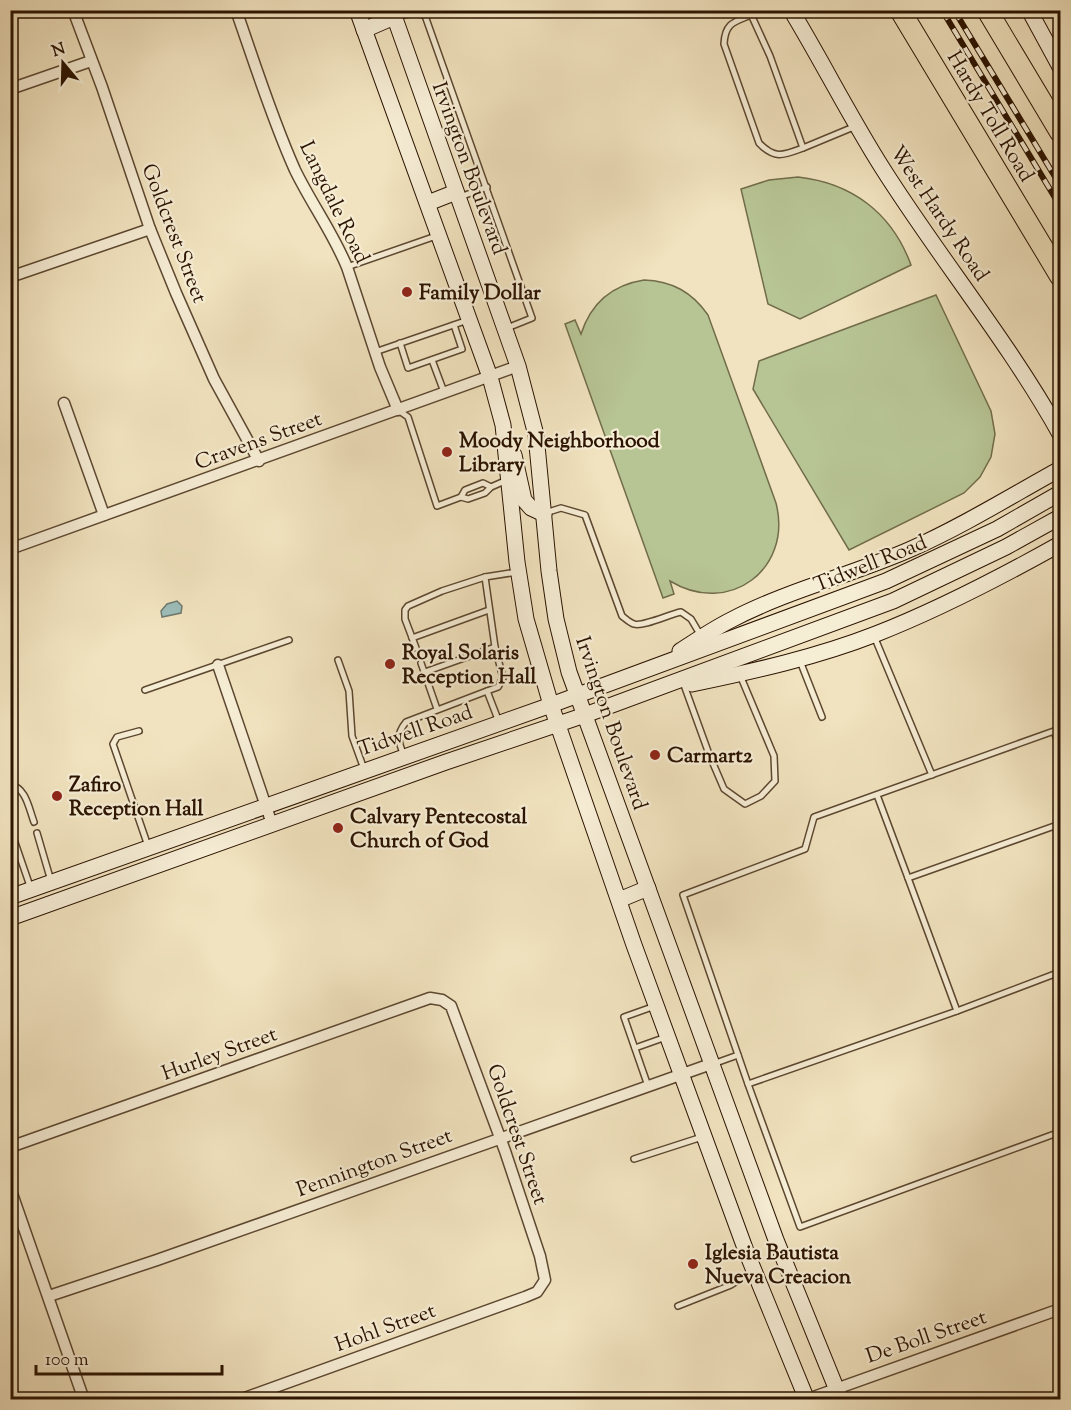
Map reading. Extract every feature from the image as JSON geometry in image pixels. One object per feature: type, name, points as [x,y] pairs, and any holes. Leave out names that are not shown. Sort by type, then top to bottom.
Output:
[{"type":"highway","name":"Hardy Toll Road","points":[[900,10],[1060,276]]},
{"type":"highway","points":[[987,10],[1060,132]]},
{"type":"main road","points":[[357,10],[490,377],[502,425],[526,619],[557,725],[704,1136],[754,1270],[806,1399]]},
{"type":"main road","name":"West Hardy Road","points":[[791,10],[883,169],[1036,391],[1060,435]]},
{"type":"main road","points":[[1029,10],[1060,67]]},
{"type":"main road","points":[[364,30],[393,14]]},
{"type":"main road","name":"Irvington Boulevard","points":[[393,14],[519,366],[536,435],[556,619],[568,672],[776,1240],[838,1394]]},
{"type":"main road","points":[[428,203],[458,195]]},
{"type":"main road","points":[[502,425],[518,464],[524,500],[531,508],[544,514]]},
{"type":"main road","points":[[651,668],[732,619],[912,549],[981,515],[1060,469]]},
{"type":"main road","points":[[1043,478],[1060,482]]},
{"type":"main road","name":"Tidwell Road","points":[[12,893],[52,882],[551,705],[886,581],[950,553],[1055,496]]},
{"type":"main road","name":"Tidwell Road","points":[[10,918],[585,715],[893,601],[1006,547],[1060,517]]},
{"type":"main road","points":[[648,692],[799,660],[873,635],[965,593],[1060,544]]},
{"type":"main road","points":[[400,758],[402,778]]},
{"type":"main road","points":[[52,882],[58,900]]},
{"type":"main road","points":[[619,900],[648,888]]},
{"type":"street","name":"Goldcrest Street","points":[[73,10],[102,87],[150,229],[198,344],[223,396],[259,461]]},
{"type":"street","name":"Langdale Road","points":[[236,10],[296,172],[341,252],[375,352],[398,410]]},
{"type":"street","points":[[10,89],[91,61]]},
{"type":"street","points":[[10,277],[150,229]]},
{"type":"street","name":"Cravens Street","points":[[10,549],[519,366]]},
{"type":"street","points":[[64,404],[104,515]]},
{"type":"street","points":[[218,665],[272,824]]},
{"type":"street","name":"Hurley Street","points":[[10,1147],[430,998],[442,1000]]},
{"type":"street","name":"Goldcrest Street","points":[[442,1000],[451,1006],[456,1015],[540,1256],[545,1280],[542,1286]]},
{"type":"street","name":"Pennington Street","points":[[49,1296],[711,1064]]},
{"type":"street","points":[[10,1188],[84,1400]]},
{"type":"street","name":"Hohl Street","points":[[239,1400],[525,1298],[537,1292],[542,1286]]},
{"type":"street","name":"De Boll Street","points":[[806,1399],[838,1394],[1060,1309]]},
{"type":"lane","points":[[393,14],[425,12],[532,318],[505,328]]},
{"type":"lane","points":[[803,148],[770,56],[750,13],[733,22],[725,31],[724,44],[759,143],[767,152],[778,156],[803,148],[858,125]]},
{"type":"lane","points":[[458,195],[487,187]]},
{"type":"lane","points":[[347,267],[440,235]]},
{"type":"lane","points":[[375,352],[470,319]]},
{"type":"lane","points":[[399,343],[408,368],[462,349],[454,325]]},
{"type":"lane","points":[[432,360],[445,394]]},
{"type":"lane","points":[[398,410],[408,417],[437,506],[483,483],[491,486]]},
{"type":"lane","points":[[461,496],[468,499],[485,493],[491,486],[509,479]]},
{"type":"lane","points":[[544,514],[561,508],[585,515],[622,616],[633,624],[643,625],[666,615],[681,612],[691,619],[702,638]]},
{"type":"lane","points":[[416,648],[405,619],[405,610],[408,606],[442,591],[485,577],[519,572]]},
{"type":"lane","points":[[400,758],[398,737],[400,729],[406,722],[498,687],[503,678],[495,646],[485,577]]},
{"type":"lane","points":[[412,638],[489,610]]},
{"type":"lane","points":[[873,635],[932,775]]},
{"type":"lane","points":[[145,690],[289,640]]},
{"type":"lane","points":[[425,672],[495,646]]},
{"type":"lane","points":[[338,660],[350,692],[352,736],[365,770]]},
{"type":"lane","points":[[799,660],[822,717]]},
{"type":"lane","points":[[421,663],[437,709]]},
{"type":"lane","points":[[684,685],[724,789],[745,804],[761,796],[775,781],[774,756],[740,674]]},
{"type":"lane","points":[[487,691],[499,723]]},
{"type":"lane","points":[[139,731],[117,737],[113,744],[149,847]]},
{"type":"lane","points":[[1060,749],[1054,731],[814,818],[805,849],[683,894],[800,1227],[1060,1132]]},
{"type":"lane","points":[[10,785],[15,785],[22,790],[34,822]]},
{"type":"lane","points":[[877,795],[957,1011]]},
{"type":"lane","points":[[908,878],[1060,825]]},
{"type":"lane","points":[[10,828],[31,889]]},
{"type":"lane","points":[[37,833],[52,882]]},
{"type":"lane","points":[[748,1084],[957,1011],[1060,972]]},
{"type":"lane","points":[[648,1086],[624,1017],[656,1005]]},
{"type":"lane","points":[[635,1048],[668,1037]]},
{"type":"lane","points":[[711,1064],[738,1055]]},
{"type":"lane","points":[[634,1159],[704,1136]]},
{"type":"lane","points":[[678,1306],[731,1285],[754,1270]]},
{"type":"green space","points":[[798,177],[836,186],[868,204],[893,230],[911,265],[800,319],[768,304],[741,189],[769,180]]},
{"type":"green space","points":[[644,280],[672,285],[680,289],[695,300],[708,315],[776,503],[779,527],[775,548],[765,566],[752,580],[734,590],[714,593],[692,591],[670,581],[674,594],[663,598],[565,324],[575,320],[581,334],[591,313],[604,297],[622,286]]},
{"type":"green space","points":[[936,295],[991,411],[995,434],[991,457],[980,477],[964,493],[849,550],[753,389],[759,361]]},
{"type":"water","points":[[177,601],[182,606],[181,613],[162,617],[161,611],[167,604]]},
{"type":"railway","points":[[942,10],[1060,206]]},
{"type":"railway","points":[[954,10],[1060,185]]},
{"type":"place","name":"Family Dollar","points":[[407,292]]},
{"type":"place","name":"Moody Neighborhood Library","points":[[447,452]]},
{"type":"place","name":"Royal Solaris Reception Hall","points":[[390,664]]},
{"type":"place","name":"Carmart2","points":[[655,755]]},
{"type":"place","name":"Zafiro Reception Hall","points":[[57,796]]},
{"type":"place","name":"Calvary Pentecostal Church of God","points":[[338,828]]},
{"type":"place","name":"Iglesia Bautista Nueva Creacion","points":[[693,1264]]}]
